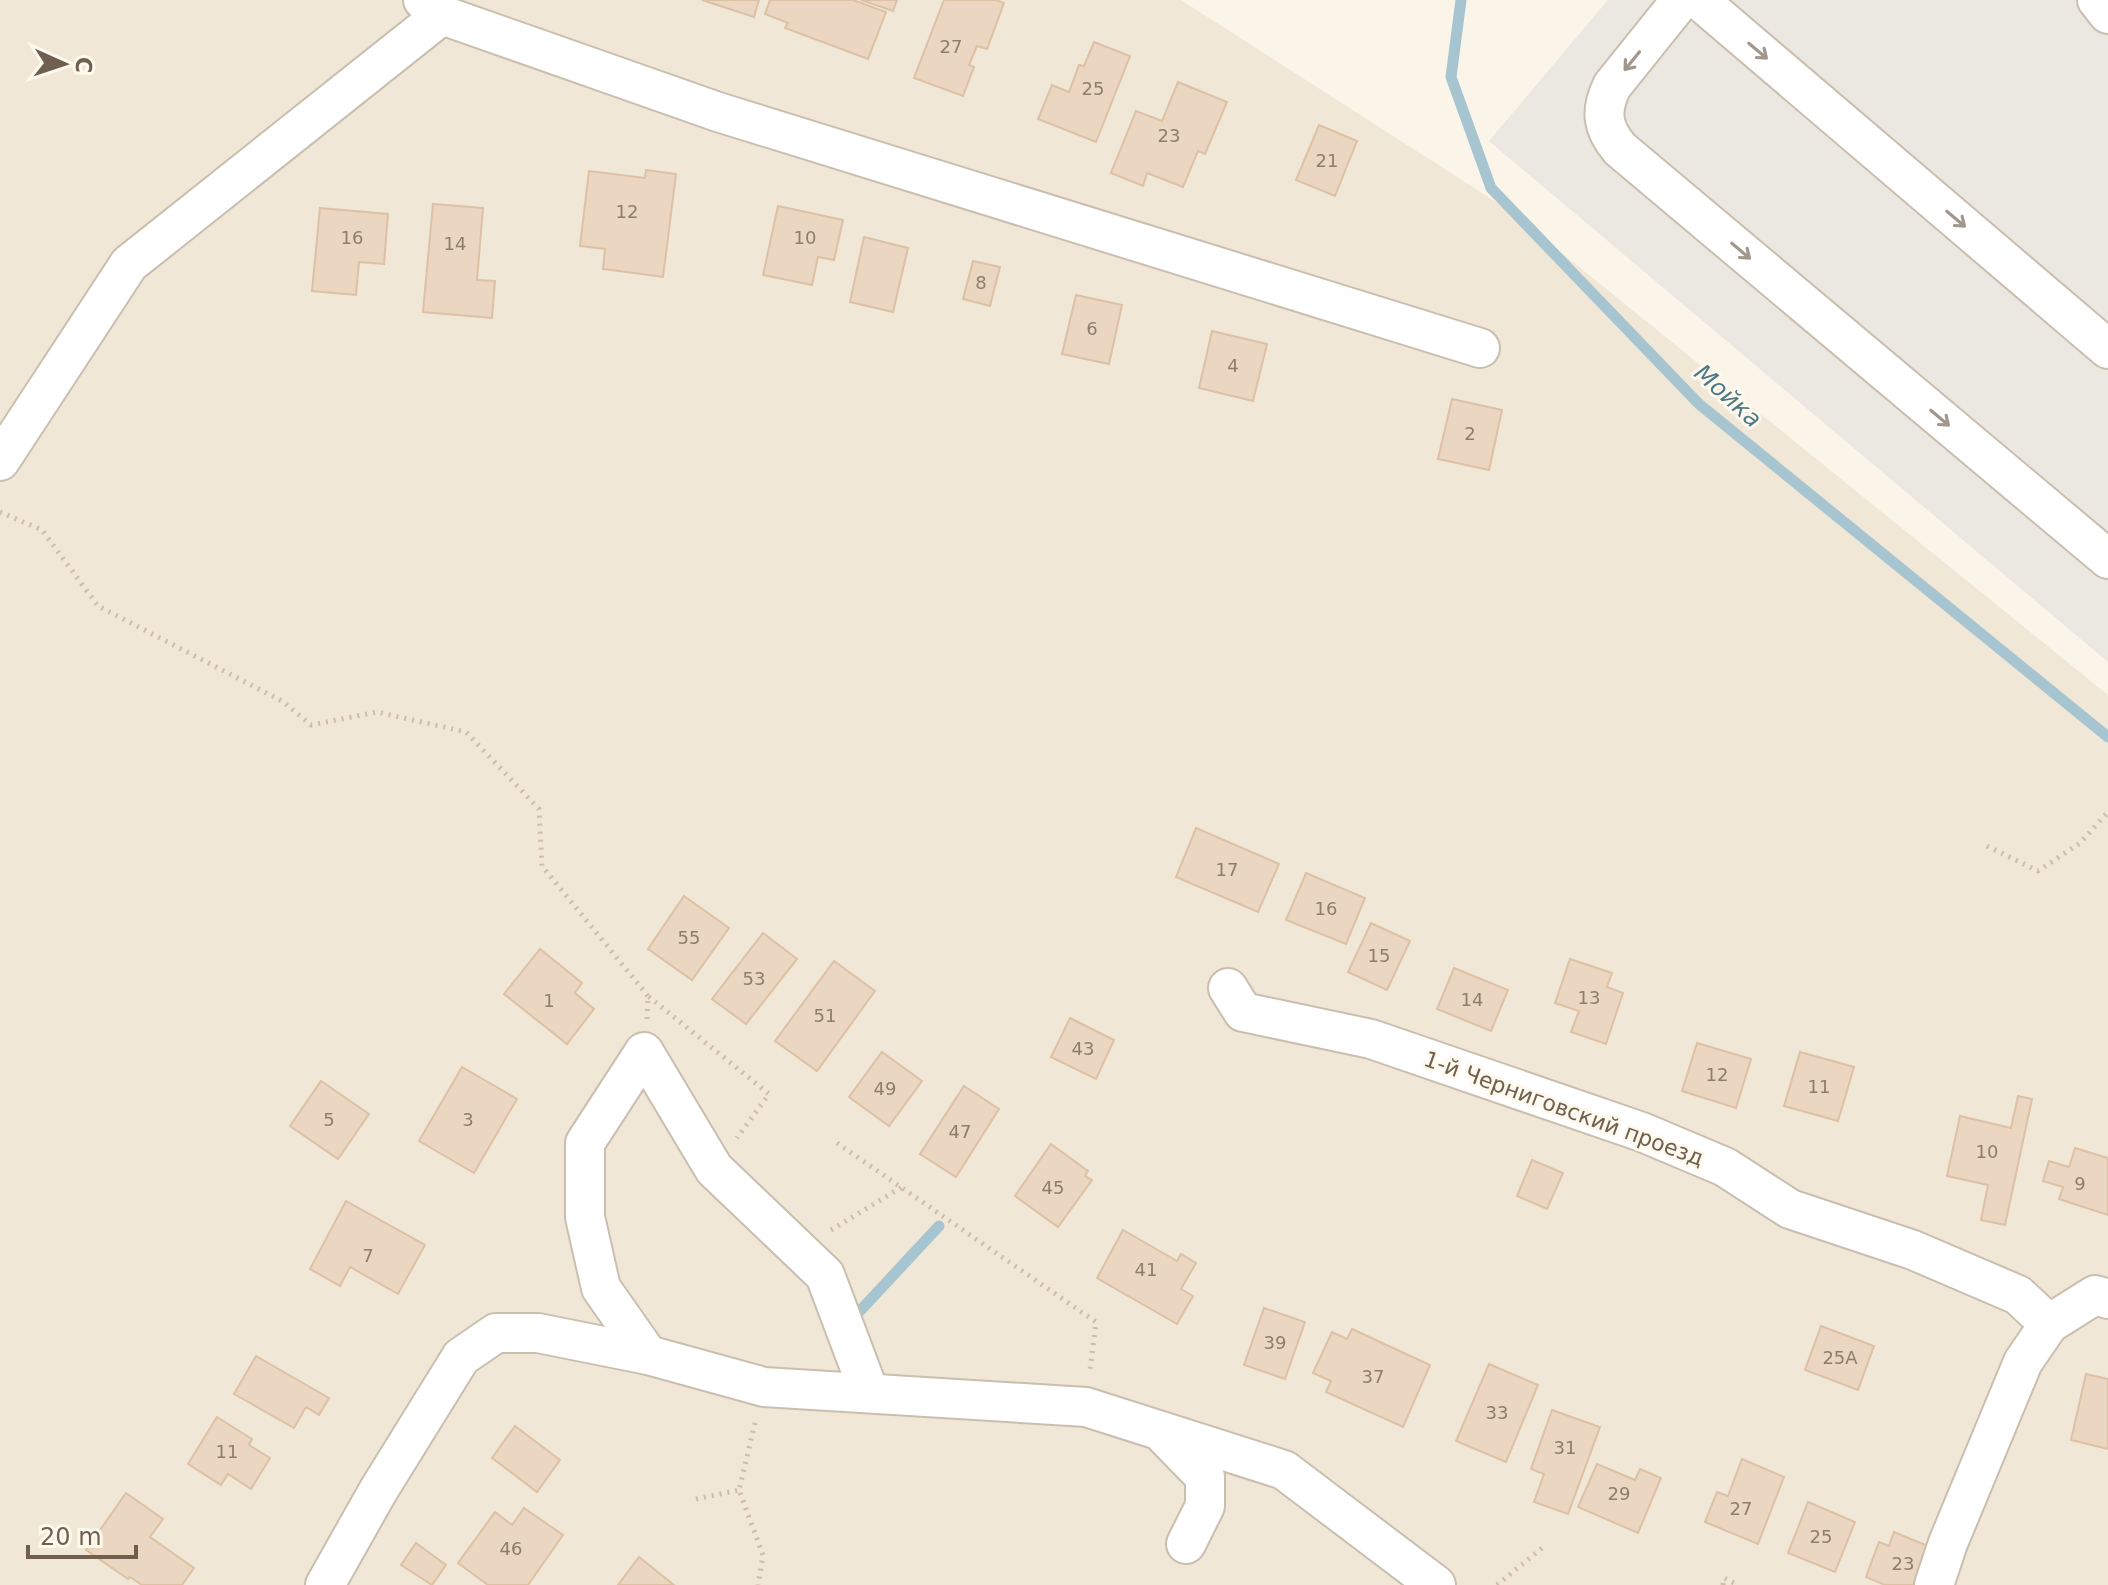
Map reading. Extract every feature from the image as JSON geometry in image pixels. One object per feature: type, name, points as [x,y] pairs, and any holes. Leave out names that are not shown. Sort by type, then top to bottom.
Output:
[{"type":"street","points":[[1681,0],[1612,86],[1605,102],[1603,119],[1609,136],[1632,160],[2108,559]]},
{"type":"street","points":[[1699,0],[2108,349]]},
{"type":"street","points":[[2097,0],[2108,14]]},
{"type":"street","points":[[0,461],[129,264],[432,7],[718,112],[1480,348]]},
{"type":"street","name":"1-й Черниговский проезд","points":[[1228,988],[1243,1012],[1371,1039],[1642,1132],[1725,1167],[1790,1209],[1913,1250],[2018,1295],[2049,1324]]},
{"type":"street","points":[[648,1355],[601,1288],[585,1217],[585,1143],[644,1052],[714,1169],[825,1275],[869,1392]]},
{"type":"street","points":[[1934,1585],[1948,1543],[2023,1362],[2049,1324],[2095,1295],[2108,1299]]},
{"type":"street","points":[[325,1585],[378,1491],[461,1357],[496,1333],[538,1333],[648,1355],[764,1387],[1086,1407],[1284,1470],[1436,1585]]},
{"type":"street","points":[[1159,1430],[1205,1477],[1205,1506],[1186,1544]]},
{"type":"path","points":[[0,512],[42,530],[98,606],[282,701],[311,725],[377,712],[466,732],[539,809],[542,866],[648,996],[769,1094],[714,1169]]},
{"type":"path","points":[[1987,846],[2038,871],[2080,843],[2108,812]]},
{"type":"path","points":[[644,1052],[648,996]]},
{"type":"path","points":[[837,1143],[1096,1322],[1086,1407]]},
{"type":"path","points":[[798,1250],[902,1187]]},
{"type":"path","points":[[758,1585],[763,1555],[739,1490],[764,1387]]},
{"type":"path","points":[[696,1499],[739,1490]]},
{"type":"path","points":[[1497,1585],[1542,1548]]},
{"type":"path","points":[[1723,1585],[1724,1578],[1738,1585]]},
{"type":"shaded area","points":[[0,0],[1181,0],[1510,211],[2108,695],[2108,1585],[0,1585]]},
{"type":"shaded area","points":[[1608,0],[2108,0],[2108,662],[1489,141]]},
{"type":"building","points":[[702,0],[759,0],[754,17]]},
{"type":"building","points":[[770,0],[853,0],[886,12],[868,59],[785,28],[788,23],[765,14]]},
{"type":"building","points":[[861,0],[897,0],[893,11]]},
{"type":"building","points":[[944,0],[996,0],[1004,3],[987,49],[977,46],[969,65],[974,67],[963,96],[914,78]]},
{"type":"building","points":[[1094,42],[1130,56],[1096,142],[1038,119],[1052,85],[1069,92],[1079,65],[1084,66]]},
{"type":"building","points":[[1178,82],[1227,102],[1205,154],[1198,151],[1183,187],[1147,173],[1143,186],[1111,173],[1136,111],[1162,121]]},
{"type":"building","points":[[1319,125],[1357,141],[1335,196],[1296,180]]},
{"type":"building","points":[[646,170],[676,174],[663,277],[603,269],[605,249],[580,246],[589,171],[645,178]]},
{"type":"building","points":[[433,204],[483,208],[477,280],[495,281],[492,318],[423,312]]},
{"type":"building","points":[[778,206],[843,220],[834,260],[818,257],[812,285],[763,275]]},
{"type":"building","points":[[320,208],[388,214],[384,264],[359,262],[356,295],[312,291]]},
{"type":"building","points":[[864,237],[908,248],[893,312],[850,302]]},
{"type":"building","points":[[973,261],[1000,267],[990,306],[963,299]]},
{"type":"building","points":[[1076,295],[1122,305],[1109,364],[1062,354]]},
{"type":"building","points":[[1212,331],[1267,344],[1253,401],[1199,388]]},
{"type":"building","points":[[1452,399],[1502,410],[1489,470],[1438,459]]},
{"type":"building","points":[[1196,828],[1279,864],[1258,912],[1176,877]]},
{"type":"building","points":[[1306,873],[1365,898],[1346,944],[1286,920]]},
{"type":"building","points":[[684,896],[729,928],[692,980],[648,949]]},
{"type":"building","points":[[1371,923],[1410,941],[1387,990],[1348,972]]},
{"type":"building","points":[[763,933],[797,959],[746,1024],[712,999]]},
{"type":"building","points":[[540,949],[582,983],[575,993],[594,1009],[567,1044],[504,994]]},
{"type":"building","points":[[1570,959],[1612,973],[1607,987],[1623,993],[1606,1044],[1571,1032],[1579,1011],[1555,1003]]},
{"type":"building","points":[[834,961],[875,991],[817,1071],[775,1041]]},
{"type":"building","points":[[1454,968],[1508,990],[1491,1031],[1437,1009]]},
{"type":"building","points":[[1070,1018],[1114,1040],[1096,1079],[1051,1057]]},
{"type":"building","points":[[1697,1043],[1751,1059],[1736,1108],[1682,1091]]},
{"type":"building","points":[[882,1052],[922,1081],[889,1126],[849,1097]]},
{"type":"building","points":[[1800,1052],[1854,1067],[1838,1121],[1784,1106]]},
{"type":"building","points":[[462,1067],[517,1099],[474,1173],[419,1141]]},
{"type":"building","points":[[321,1081],[369,1114],[338,1159],[290,1126]]},
{"type":"building","points":[[964,1086],[999,1109],[956,1177],[920,1154]]},
{"type":"building","points":[[2018,1096],[2032,1099],[2005,1225],[1981,1220],[1988,1185],[1947,1176],[1960,1116],[2011,1128]]},
{"type":"building","points":[[1051,1144],[1088,1171],[1085,1176],[1092,1180],[1058,1227],[1015,1196]]},
{"type":"building","points":[[2075,1148],[2108,1158],[2108,1215],[2059,1199],[2063,1187],[2043,1181],[2049,1161],[2069,1167]]},
{"type":"building","points":[[1532,1160],[1563,1173],[1547,1209],[1517,1196]]},
{"type":"building","points":[[346,1201],[425,1245],[398,1294],[350,1267],[340,1286],[310,1269]]},
{"type":"building","points":[[1123,1230],[1177,1261],[1181,1254],[1196,1263],[1181,1289],[1193,1296],[1177,1324],[1097,1278]]},
{"type":"building","points":[[1264,1308],[1305,1322],[1285,1379],[1244,1365]]},
{"type":"building","points":[[1821,1326],[1874,1346],[1858,1390],[1805,1370]]},
{"type":"building","points":[[1352,1329],[1430,1365],[1403,1427],[1326,1392],[1331,1381],[1313,1373],[1332,1332],[1347,1339]]},
{"type":"building","points":[[256,1356],[329,1398],[319,1415],[306,1407],[294,1428],[234,1394]]},
{"type":"building","points":[[1489,1364],[1538,1385],[1506,1462],[1456,1441]]},
{"type":"building","points":[[2086,1374],[2108,1379],[2108,1449],[2071,1440]]},
{"type":"building","points":[[1552,1410],[1600,1427],[1568,1514],[1534,1502],[1544,1474],[1531,1469]]},
{"type":"building","points":[[217,1417],[252,1439],[249,1445],[270,1458],[251,1489],[228,1474],[221,1485],[188,1464]]},
{"type":"building","points":[[515,1426],[560,1460],[537,1492],[492,1458]]},
{"type":"building","points":[[1742,1459],[1784,1477],[1758,1544],[1705,1522],[1717,1492],[1728,1496]]},
{"type":"building","points":[[1597,1464],[1635,1480],[1640,1469],[1661,1478],[1638,1533],[1578,1507]]},
{"type":"building","points":[[126,1493],[163,1519],[150,1537],[194,1568],[182,1585],[142,1585],[86,1550]]},
{"type":"building","points":[[1808,1502],[1855,1522],[1835,1572],[1788,1553]]},
{"type":"building","points":[[524,1508],[563,1535],[528,1585],[488,1585],[458,1563],[495,1512],[512,1525]]},
{"type":"building","points":[[1894,1532],[1940,1551],[1927,1585],[1885,1585],[1866,1577],[1879,1542],[1889,1546]]},
{"type":"building","points":[[416,1543],[446,1565],[432,1585],[401,1565]]},
{"type":"building","points":[[639,1557],[674,1585],[618,1585]]},
{"type":"waterway","name":"Мойка","points":[[1461,0],[1451,77],[1491,188],[1699,404],[2108,737]]},
{"type":"waterway","points":[[859,1312],[939,1226]]}]
